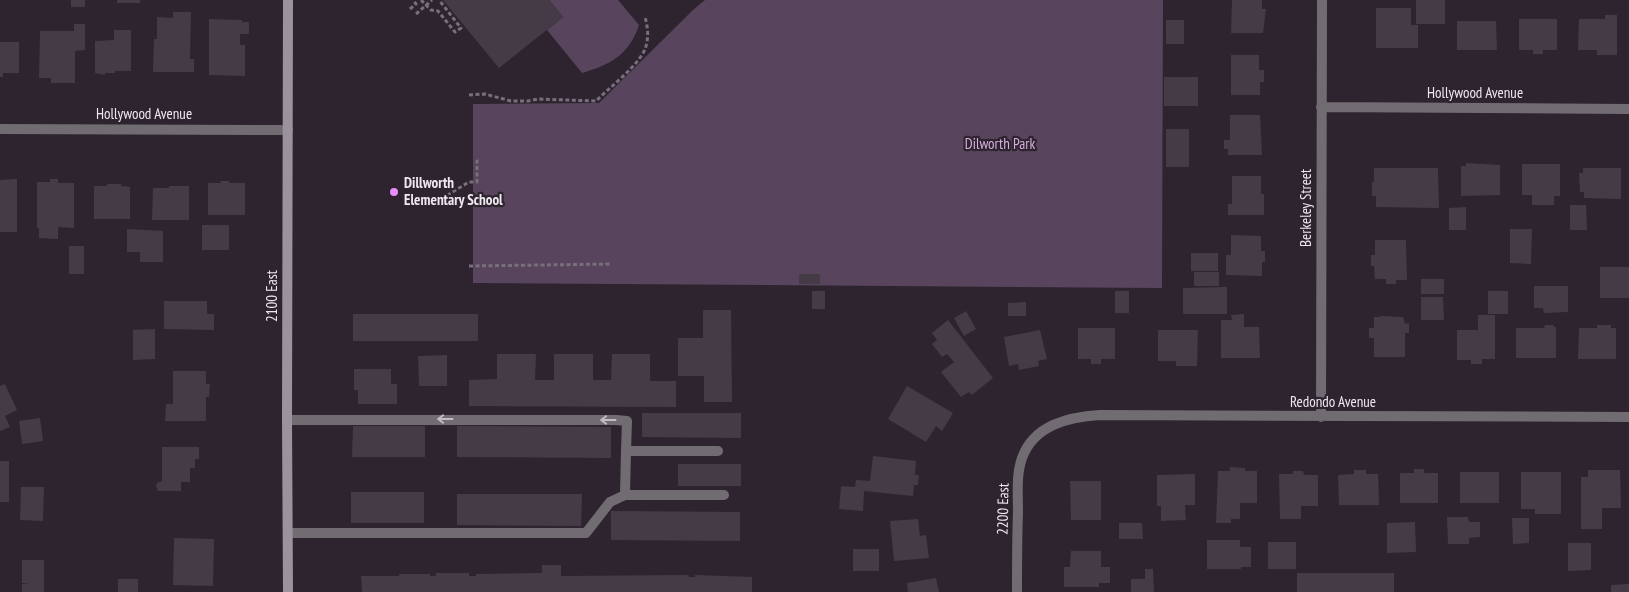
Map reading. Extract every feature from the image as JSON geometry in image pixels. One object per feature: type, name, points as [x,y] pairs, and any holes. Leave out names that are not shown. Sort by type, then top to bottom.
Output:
[{"type":"street","name":"2100 East","points":[[288,0],[288,592]]},
{"type":"street","name":"Berkeley Street","points":[[1321,417],[1322,0]]},
{"type":"street","name":"Hollywood Avenue","points":[[1322,107],[1629,109]]},
{"type":"street","name":"Hollywood Avenue","points":[[0,129],[288,130]]},
{"type":"street","name":"Redondo Avenue","points":[[1040,432],[1065,420],[1082,416],[1100,415],[1629,417]]},
{"type":"street","points":[[287,420],[616,420],[627,422],[625,495]]},
{"type":"street","name":"2200 East","points":[[1017,592],[1019,476],[1022,459],[1029,444],[1040,432]]},
{"type":"street","points":[[626,451],[718,451]]},
{"type":"street","points":[[288,533],[586,533],[610,502],[625,495],[724,496]]},
{"type":"path","points":[[410,9],[416,4],[413,0]]},
{"type":"path","points":[[422,0],[430,10],[438,11],[456,32],[461,28],[439,0]]},
{"type":"path","points":[[416,14],[432,0]]},
{"type":"path","points":[[469,95],[485,94],[511,101],[538,99],[596,101],[641,57],[646,47],[648,27],[646,17]]},
{"type":"path","points":[[436,202],[469,182],[477,182],[477,161],[480,161]]},
{"type":"path","points":[[469,266],[612,264]]},
{"type":"green space","points":[[549,0],[618,0],[639,25],[630,44],[617,57],[610,62],[582,73],[547,30],[563,17]]},
{"type":"green space","name":"Dilworth Park","points":[[705,0],[1163,0],[1162,288],[473,283],[473,104],[599,103]]},
{"type":"building","points":[[71,0],[85,0],[85,7],[71,7]]},
{"type":"building","points":[[117,0],[140,0],[140,3],[117,3]]},
{"type":"building","points":[[443,0],[549,0],[563,17],[499,68]]},
{"type":"building","points":[[1232,0],[1262,0],[1262,9],[1266,9],[1263,33],[1231,33]]},
{"type":"building","points":[[1416,0],[1445,0],[1445,24],[1416,24]]},
{"type":"building","points":[[1376,8],[1411,8],[1411,25],[1418,25],[1418,48],[1376,48]]},
{"type":"building","points":[[173,12],[191,12],[190,59],[194,59],[194,72],[153,72],[154,39],[157,39],[157,17],[173,18]]},
{"type":"building","points":[[1605,15],[1617,15],[1617,55],[1597,55],[1597,50],[1578,50],[1579,19],[1605,19]]},
{"type":"building","points":[[209,19],[249,22],[249,34],[240,34],[240,45],[245,45],[245,76],[209,75]]},
{"type":"building","points":[[1519,19],[1557,19],[1557,50],[1543,50],[1543,54],[1533,54],[1533,50],[1519,50]]},
{"type":"building","points":[[1166,20],[1184,20],[1184,44],[1166,44]]},
{"type":"building","points":[[1457,21],[1496,21],[1497,50],[1457,50]]},
{"type":"building","points":[[74,24],[85,24],[85,50],[75,51],[75,83],[51,83],[51,78],[39,78],[40,31],[74,31]]},
{"type":"building","points":[[114,30],[131,30],[131,71],[115,71],[115,73],[105,73],[105,75],[95,73],[95,41],[114,40]]},
{"type":"building","points":[[0,42],[19,42],[19,73],[3,73],[3,77],[0,77]]},
{"type":"building","points":[[1231,55],[1259,55],[1259,70],[1264,70],[1264,82],[1260,82],[1260,95],[1231,95]]},
{"type":"building","points":[[1164,77],[1198,77],[1198,106],[1164,106]]},
{"type":"building","points":[[1230,115],[1260,115],[1262,155],[1228,155],[1228,149],[1224,149],[1224,140],[1230,140]]},
{"type":"building","points":[[1166,129],[1189,129],[1189,167],[1166,167]]},
{"type":"building","points":[[1466,163],[1500,165],[1500,195],[1461,196],[1461,166],[1466,166]]},
{"type":"building","points":[[1522,164],[1560,164],[1560,196],[1554,196],[1554,205],[1532,205],[1532,195],[1522,195]]},
{"type":"building","points":[[1374,168],[1438,168],[1439,208],[1376,207],[1376,196],[1372,196]]},
{"type":"building","points":[[1583,168],[1621,168],[1621,199],[1584,198],[1584,192],[1580,192],[1579,173],[1583,173]]},
{"type":"building","points":[[1232,176],[1261,176],[1261,194],[1264,194],[1264,215],[1228,215],[1228,204],[1232,204]]},
{"type":"building","points":[[17,179],[17,232],[0,232],[0,180]]},
{"type":"building","points":[[50,179],[58,179],[58,183],[74,183],[74,228],[58,227],[58,239],[39,238],[39,228],[37,228],[37,182],[50,182]]},
{"type":"building","points":[[220,181],[245,183],[245,215],[208,215],[208,183],[221,183]]},
{"type":"building","points":[[107,184],[121,184],[121,186],[130,187],[130,219],[94,219],[94,186],[107,186]]},
{"type":"building","points":[[169,186],[189,186],[189,220],[152,220],[153,188],[169,188]]},
{"type":"building","points":[[1570,205],[1586,205],[1587,230],[1570,230]]},
{"type":"building","points":[[1466,207],[1466,230],[1449,230],[1449,208]]},
{"type":"building","points":[[202,225],[229,225],[229,250],[202,250]]},
{"type":"building","points":[[127,229],[163,231],[163,262],[140,262],[140,252],[127,252]]},
{"type":"building","points":[[1510,229],[1532,229],[1531,264],[1510,263]]},
{"type":"building","points":[[1231,235],[1261,236],[1261,251],[1265,251],[1265,262],[1262,262],[1262,276],[1226,275],[1226,255],[1231,255]]},
{"type":"building","points":[[1375,240],[1406,240],[1407,280],[1396,280],[1396,284],[1386,284],[1386,279],[1375,279],[1374,266],[1371,266],[1371,255],[1375,255]]},
{"type":"building","points":[[69,246],[84,246],[84,274],[69,274]]},
{"type":"building","points":[[1191,253],[1218,253],[1218,271],[1191,271]]},
{"type":"building","points":[[1600,267],[1629,267],[1629,298],[1600,298]]},
{"type":"building","points":[[1194,272],[1219,272],[1219,286],[1194,286]]},
{"type":"building","points":[[799,274],[820,274],[820,284],[799,284]]},
{"type":"building","points":[[1421,279],[1444,279],[1444,294],[1421,294]]},
{"type":"building","points":[[1534,286],[1568,286],[1568,312],[1544,313],[1543,308],[1534,308]]},
{"type":"building","points":[[1227,287],[1227,314],[1183,314],[1183,288]]},
{"type":"building","points":[[812,291],[825,291],[825,309],[812,309]]},
{"type":"building","points":[[1115,291],[1129,291],[1129,313],[1115,313]]},
{"type":"building","points":[[1488,291],[1508,291],[1508,314],[1488,314]]},
{"type":"building","points":[[1421,297],[1443,297],[1444,320],[1421,320]]},
{"type":"building","points":[[164,301],[207,301],[207,314],[214,314],[214,330],[164,329]]},
{"type":"building","points":[[1026,302],[1026,316],[1008,316],[1008,303]]},
{"type":"building","points":[[703,310],[731,310],[732,402],[704,402],[704,376],[678,376],[678,338],[703,338]]},
{"type":"building","points":[[966,311],[976,329],[964,336],[954,318]]},
{"type":"building","points":[[353,314],[478,314],[478,341],[353,341]]},
{"type":"building","points":[[1244,314],[1244,327],[1259,327],[1260,358],[1221,358],[1221,320],[1232,320],[1231,315]]},
{"type":"building","points":[[1478,315],[1495,315],[1495,359],[1482,359],[1482,364],[1471,364],[1471,360],[1457,360],[1457,330],[1478,330]]},
{"type":"building","points":[[1374,317],[1403,317],[1405,324],[1409,323],[1409,333],[1405,333],[1405,357],[1374,357],[1374,338],[1369,338],[1369,328],[1374,328]]},
{"type":"building","points":[[948,320],[993,378],[972,395],[969,392],[961,397],[941,372],[954,362],[947,354],[942,357],[932,344],[937,340],[932,333]]},
{"type":"building","points":[[1545,325],[1554,325],[1553,327],[1556,327],[1556,358],[1516,358],[1516,328],[1544,328]]},
{"type":"building","points":[[1597,325],[1611,325],[1611,328],[1616,328],[1616,359],[1578,359],[1579,328],[1597,328]]},
{"type":"building","points":[[1078,328],[1115,328],[1115,359],[1101,359],[1101,364],[1091,364],[1091,359],[1078,359]]},
{"type":"building","points":[[155,329],[155,359],[133,360],[133,330]]},
{"type":"building","points":[[1040,330],[1047,359],[1038,361],[1039,366],[1019,370],[1018,364],[1009,366],[1004,337]]},
{"type":"building","points":[[1158,330],[1198,330],[1197,366],[1176,366],[1176,361],[1158,361]]},
{"type":"building","points":[[497,354],[536,354],[535,380],[554,380],[554,354],[593,354],[593,380],[611,380],[612,354],[650,354],[650,381],[676,381],[676,407],[469,406],[469,380],[497,379]]},
{"type":"building","points":[[447,355],[447,386],[419,386],[418,356]]},
{"type":"building","points":[[354,369],[391,369],[391,384],[397,384],[397,404],[358,404],[358,390],[354,390]]},
{"type":"building","points":[[173,371],[206,371],[206,384],[210,384],[209,397],[206,397],[206,421],[165,421],[166,404],[173,404]]},
{"type":"building","points":[[5,384],[17,410],[5,416],[10,427],[0,431],[0,386]]},
{"type":"building","points":[[907,386],[953,413],[942,431],[936,426],[926,442],[888,419]]},
{"type":"building","points":[[642,413],[741,413],[741,438],[642,437]]},
{"type":"building","points":[[40,418],[43,441],[22,444],[19,421]]},
{"type":"building","points":[[353,426],[425,426],[425,457],[352,457]]},
{"type":"building","points":[[457,426],[611,427],[611,458],[457,457]]},
{"type":"building","points":[[162,447],[199,447],[199,459],[195,459],[195,468],[190,468],[190,482],[181,482],[181,491],[158,491],[157,483],[162,481]]},
{"type":"building","points":[[873,456],[916,461],[915,475],[919,475],[918,485],[914,485],[913,496],[864,491],[863,511],[839,509],[841,486],[855,487],[856,480],[870,481]]},
{"type":"building","points":[[0,461],[9,461],[9,502],[0,502]]},
{"type":"building","points":[[678,464],[741,464],[741,486],[678,486]]},
{"type":"building","points":[[1230,467],[1245,468],[1245,471],[1257,471],[1257,503],[1240,503],[1240,519],[1231,519],[1231,523],[1216,523],[1218,471],[1230,471]]},
{"type":"building","points":[[1414,469],[1424,469],[1424,473],[1438,473],[1438,503],[1400,503],[1400,473],[1414,473]]},
{"type":"building","points":[[1354,470],[1366,470],[1366,474],[1378,474],[1379,505],[1339,505],[1338,475],[1354,474]]},
{"type":"building","points":[[1588,470],[1620,470],[1621,508],[1602,508],[1602,529],[1581,529],[1581,477],[1588,477]]},
{"type":"building","points":[[1293,471],[1303,471],[1304,475],[1318,475],[1318,506],[1301,506],[1301,519],[1280,519],[1279,474],[1293,474]]},
{"type":"building","points":[[1460,472],[1499,472],[1499,503],[1460,503]]},
{"type":"building","points":[[1521,472],[1561,472],[1561,514],[1535,514],[1535,509],[1521,509]]},
{"type":"building","points":[[1195,474],[1195,505],[1185,505],[1186,520],[1161,521],[1161,506],[1157,506],[1157,475]]},
{"type":"building","points":[[1070,481],[1101,481],[1101,520],[1071,520]]},
{"type":"building","points":[[21,487],[44,487],[43,521],[20,520]]},
{"type":"building","points":[[351,492],[424,492],[424,523],[351,523]]},
{"type":"building","points":[[457,494],[582,494],[581,526],[457,525]]},
{"type":"building","points":[[611,511],[740,512],[740,541],[611,540]]},
{"type":"building","points":[[1447,517],[1468,517],[1469,522],[1480,522],[1480,537],[1469,538],[1469,544],[1448,544]]},
{"type":"building","points":[[1512,518],[1529,518],[1529,543],[1513,544]]},
{"type":"building","points":[[918,519],[920,536],[926,535],[929,558],[894,561],[890,521]]},
{"type":"building","points":[[1415,522],[1416,552],[1387,553],[1387,523]]},
{"type":"building","points":[[1119,523],[1142,523],[1143,539],[1119,539]]},
{"type":"building","points":[[174,538],[214,539],[213,586],[173,585]]},
{"type":"building","points":[[1207,540],[1240,540],[1240,547],[1251,547],[1251,567],[1241,567],[1241,569],[1207,569]]},
{"type":"building","points":[[1268,542],[1296,542],[1296,569],[1268,569]]},
{"type":"building","points":[[1568,543],[1591,543],[1591,570],[1568,571]]},
{"type":"building","points":[[853,549],[879,549],[879,571],[853,571]]},
{"type":"building","points":[[1071,551],[1101,551],[1101,567],[1110,567],[1110,583],[1099,583],[1099,587],[1064,587],[1064,567],[1070,567]]},
{"type":"building","points":[[22,560],[44,560],[44,592],[22,592],[22,584],[30,584],[22,583]]},
{"type":"building","points":[[542,565],[561,565],[561,576],[688,575],[689,577],[695,577],[695,575],[752,577],[752,592],[362,592],[361,576],[430,574],[430,576],[436,576],[436,573],[469,573],[469,576],[476,576],[476,574],[542,573]]},
{"type":"building","points":[[1145,569],[1153,569],[1154,592],[1131,592],[1131,579],[1145,579]]},
{"type":"building","points":[[1297,573],[1394,573],[1394,592],[1297,592]]},
{"type":"building","points":[[936,578],[939,592],[908,592],[907,583]]},
{"type":"building","points":[[118,579],[138,579],[138,592],[118,592]]},
{"type":"building","points":[[1629,584],[1629,592],[1611,592],[1611,585]]},
{"type":"place","name":"Dillworth Elementary School","points":[[394,192]]}]
